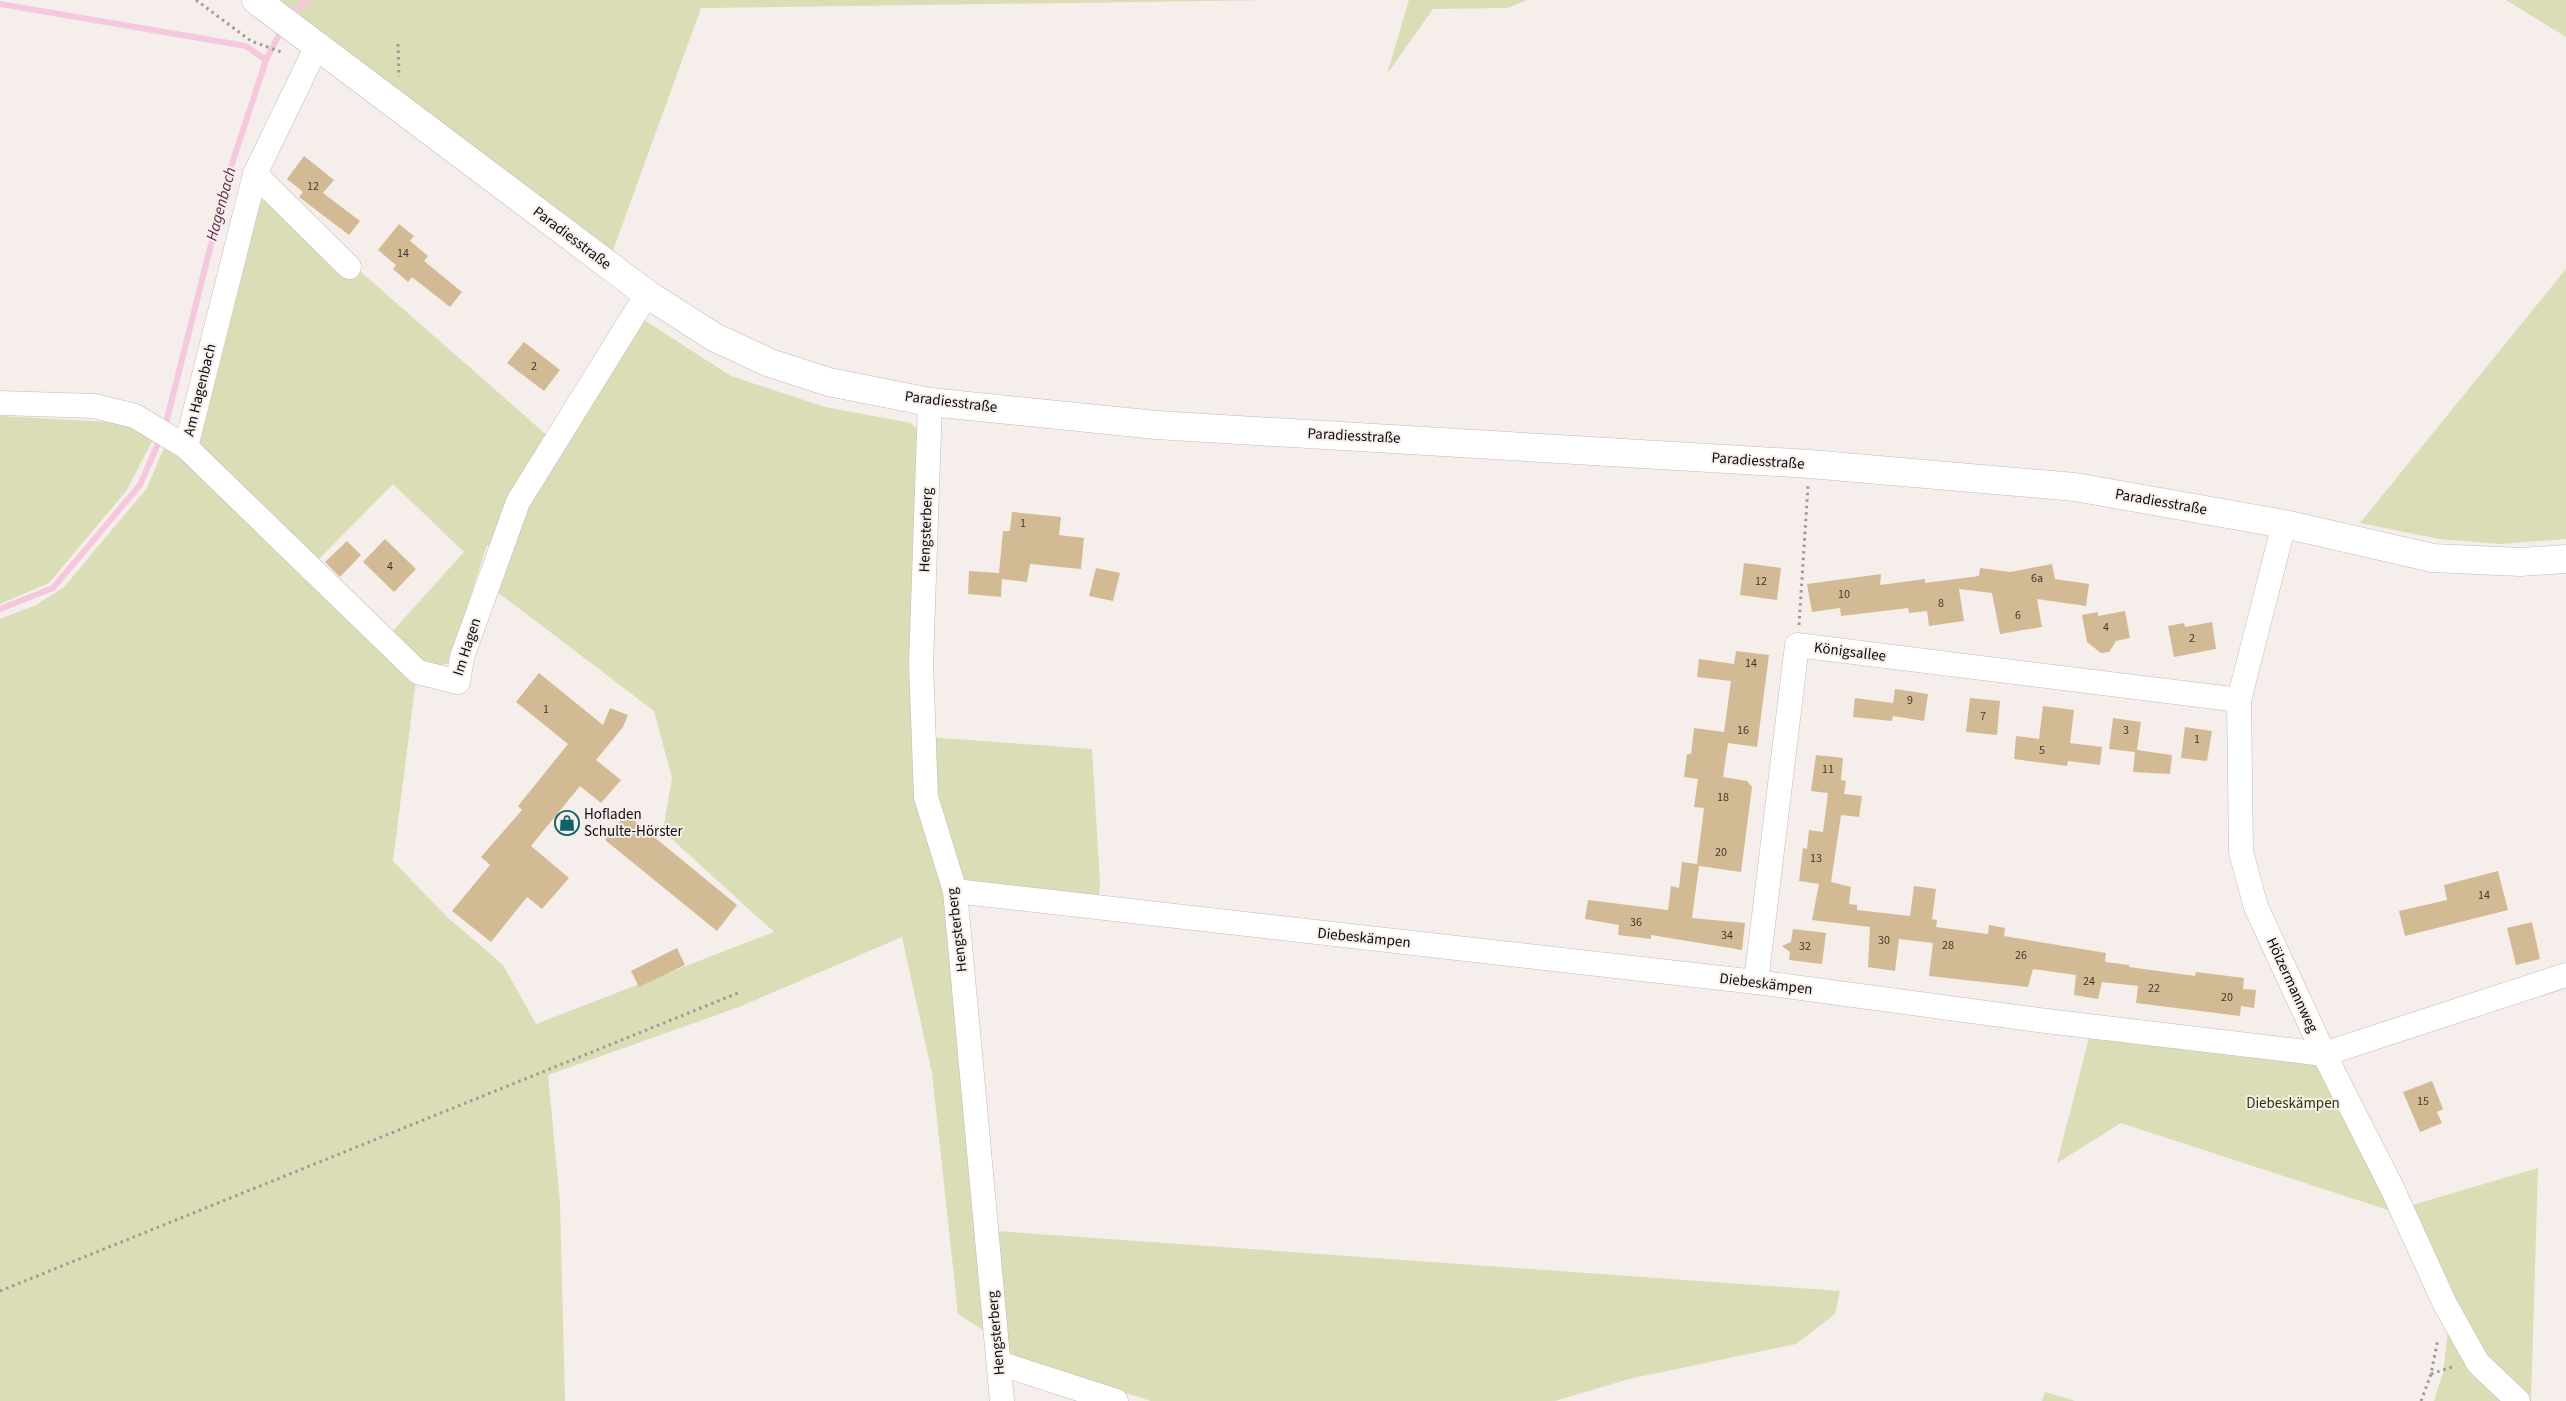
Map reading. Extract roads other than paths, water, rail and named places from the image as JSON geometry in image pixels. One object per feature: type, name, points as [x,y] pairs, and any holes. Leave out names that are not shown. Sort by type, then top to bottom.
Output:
[{"type":"main road","name":"Paradiesstraße","points":[[287,29],[647,294],[714,337],[770,363],[829,382],[930,402],[1156,425],[1810,464],[2075,486],[2284,524],[2433,558],[2520,562],[2566,559]]},
{"type":"street","name":"Am Hagenbach","points":[[0,403],[94,406],[135,416],[186,446],[255,174],[287,29]]},
{"type":"street","points":[[255,174],[349,267]]},
{"type":"street","name":"Im Hagen","points":[[186,446],[418,672],[458,682],[462,657],[518,502],[647,294]]},
{"type":"street","name":"Hengsterberg","points":[[930,402],[921,664],[926,797],[955,892],[1002,1401]]},
{"type":"street","name":"Hölzermannweg","points":[[2284,524],[2239,700],[2241,852],[2256,906],[2324,1054],[2392,1188],[2445,1304],[2478,1363],[2518,1401]]},
{"type":"street","name":"Königsallee","points":[[1756,982],[1797,645],[2239,700]]},
{"type":"street","name":"Diebeskämpen","points":[[955,892],[1756,982],[2038,1020],[2324,1054],[2566,974]]},
{"type":"street","points":[[998,1363],[1116,1401]]},
{"type":"waterway","name":"Hagenbach","points":[[289,16],[307,0]]},
{"type":"waterway","points":[[0,4],[246,46],[266,60]]},
{"type":"waterway","name":"Hagenbach","points":[[166,423],[229,173],[266,60],[283,27]]},
{"type":"waterway","name":"Hagenbach","points":[[0,609],[53,588],[140,485],[160,439]]},
{"type":"place","name":"Hofladen Schulte-Hörster","points":[[567,823]]}]
